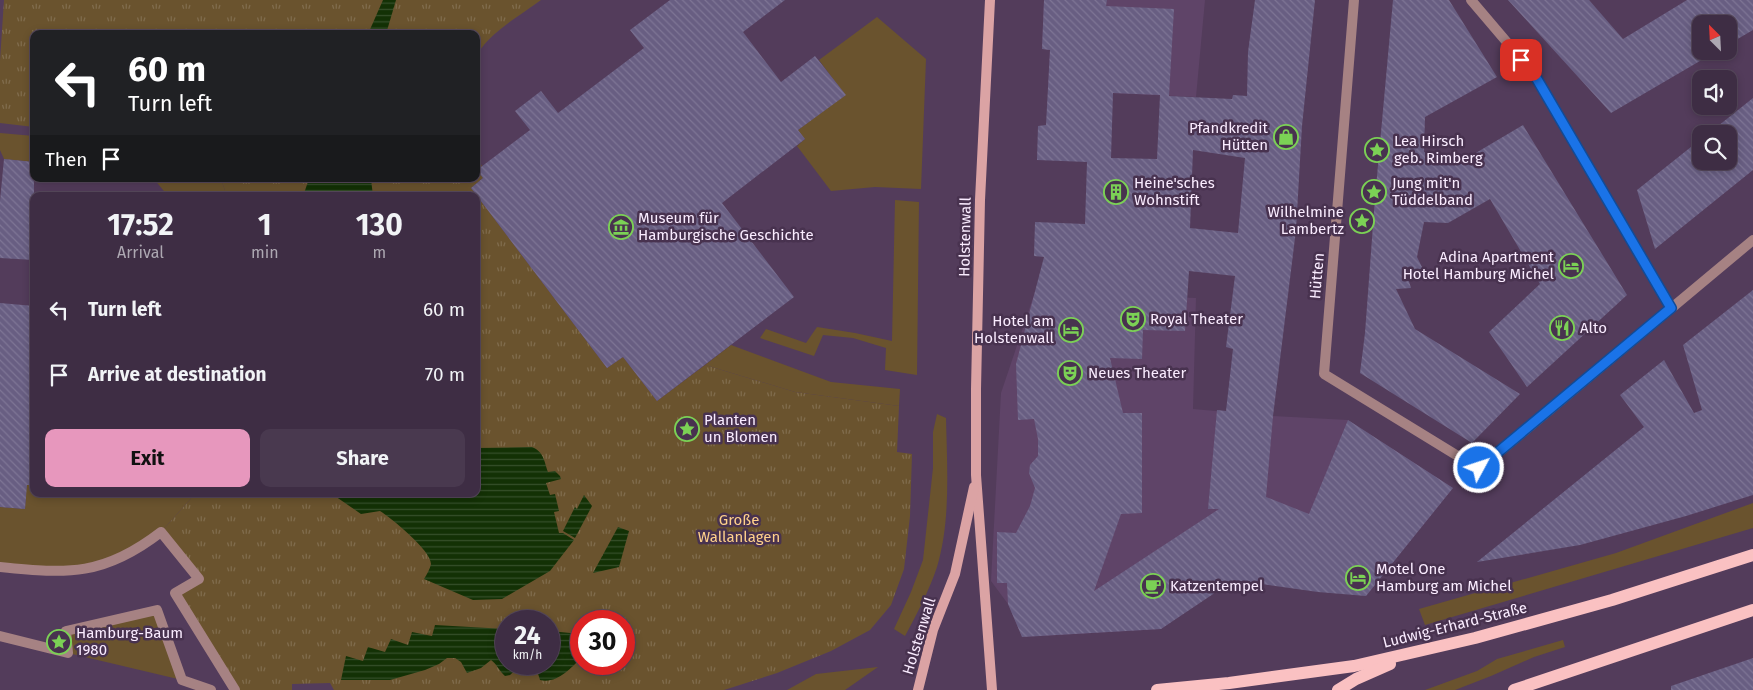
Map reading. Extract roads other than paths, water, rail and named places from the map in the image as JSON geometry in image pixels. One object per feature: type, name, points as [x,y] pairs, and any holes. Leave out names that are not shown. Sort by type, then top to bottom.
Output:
[{"type":"main road","name":"Holstenwall","points":[[990,0],[980,200],[976,475],[992,690]]},
{"type":"main road","name":"Holstenwall","points":[[918,690],[933,630],[955,574],[976,475]]},
{"type":"main road","name":"Ludwig-Erhard-Straße","points":[[1157,690],[1338,669],[1475,638],[1612,600],[1753,554]]},
{"type":"main road","points":[[1514,690],[1753,610]]},
{"type":"main road","points":[[1338,690],[1356,679],[1417,651]]},
{"type":"street","name":"Hütten","points":[[1354,0],[1324,374],[1479,468],[1671,308]]},
{"type":"street","points":[[1471,0],[1534,74],[1671,308],[1753,240]]},
{"type":"street","points":[[0,568],[41,571],[77,570],[101,566],[121,558],[144,545],[161,532],[199,579],[175,592],[235,690]]},
{"type":"street","points":[[0,636],[68,653],[66,631],[157,610],[182,680],[211,690]]},
{"type":"place","name":"Pfandkredit Hütten","points":[[1286,137]]},
{"type":"place","name":"Lea Hirsch geb. Rimberg","points":[[1377,150]]},
{"type":"place","name":"Heine'sches Wohnstift","points":[[1116,192]]},
{"type":"place","name":"Jung mit'n Tüddelband","points":[[1374,192]]},
{"type":"place","name":"Wilhelmine Lambertz","points":[[1362,221]]},
{"type":"place","name":"Museum für Hamburgische Geschichte","points":[[621,227]]},
{"type":"place","name":"Adina Apartment Hotel Hamburg Michel","points":[[1571,266]]},
{"type":"place","name":"Royal Theater","points":[[1133,319]]},
{"type":"place","name":"Alto","points":[[1562,328]]},
{"type":"place","name":"Hotel am Holstenwall","points":[[1071,330]]},
{"type":"place","name":"Neues Theater","points":[[1070,373]]},
{"type":"place","name":"Planten un Blomen","points":[[687,429]]},
{"type":"place","name":"Motel One Hamburg am Michel","points":[[1358,578]]},
{"type":"place","name":"Katzentempel","points":[[1153,586]]},
{"type":"place","name":"Hamburg-Baum 1980","points":[[59,642]]},
{"type":"park label","name":"Große Wallanlagen","points":[[739,528]]}]
